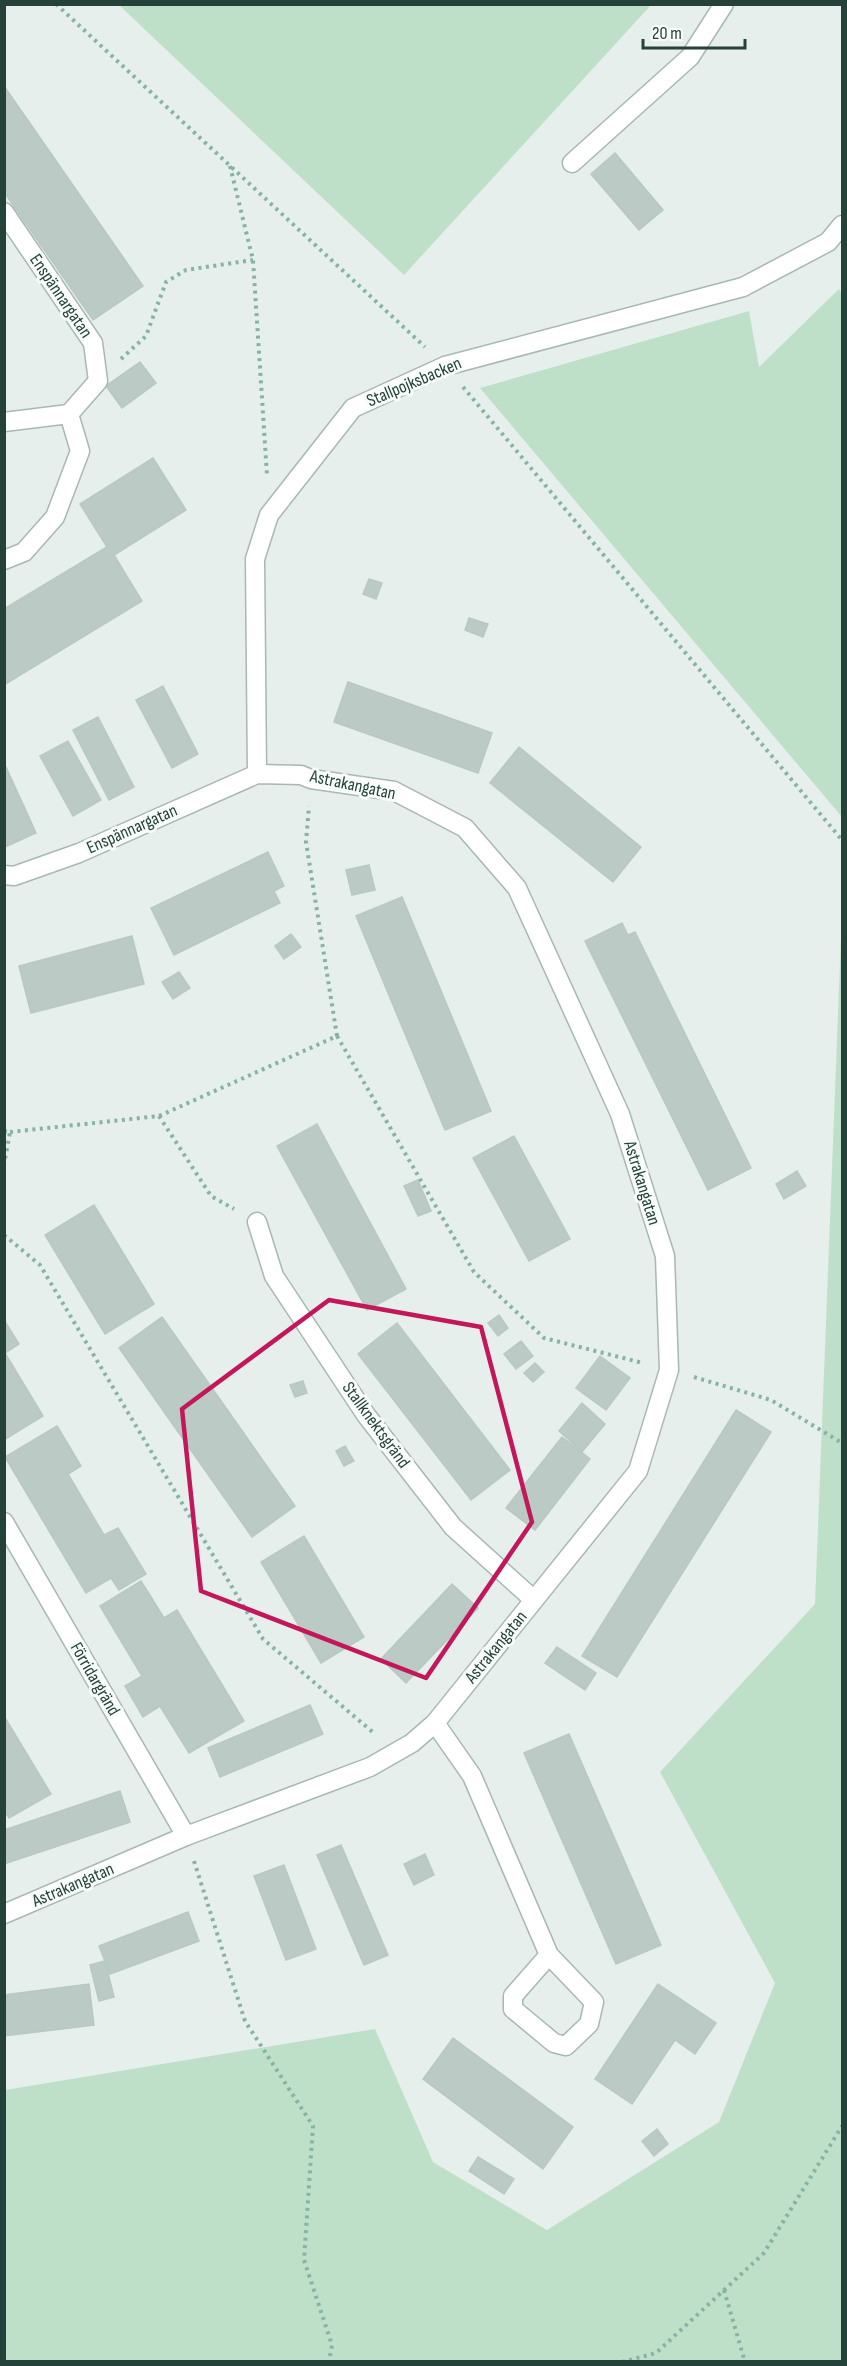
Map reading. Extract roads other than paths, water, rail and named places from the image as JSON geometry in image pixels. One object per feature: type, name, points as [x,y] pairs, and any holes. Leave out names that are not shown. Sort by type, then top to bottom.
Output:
[{"type":"street","points":[[572,163],[690,57],[724,4]]},
{"type":"street","name":"Enspännargatan","points":[[4,212],[93,343],[98,381],[69,414]]},
{"type":"street","name":"Stallpojksbacken","points":[[257,774],[255,559],[269,515],[353,408],[445,366],[743,287],[828,242],[843,225]]},
{"type":"street","points":[[4,422],[69,414],[81,451],[55,517],[24,552],[4,560]]},
{"type":"street","name":"Enspännargatan","points":[[4,875],[14,876],[79,853],[257,774]]},
{"type":"street","name":"Astrakangatan","points":[[4,1914],[186,1836],[370,1767],[412,1743],[435,1723],[638,1471],[669,1370],[665,1256],[620,1114],[517,888],[465,828],[394,791],[311,779],[301,774],[257,774]]},
{"type":"street","name":"Stallknektsgränd","points":[[257,1222],[274,1276],[366,1415],[453,1527],[534,1600]]},
{"type":"street","name":"Förridargränd","points":[[4,1522],[186,1836]]},
{"type":"street","points":[[435,1723],[472,1776],[549,1955],[594,2002],[590,2024],[566,2046],[554,2043],[513,2009],[513,1996],[549,1955]]}]
